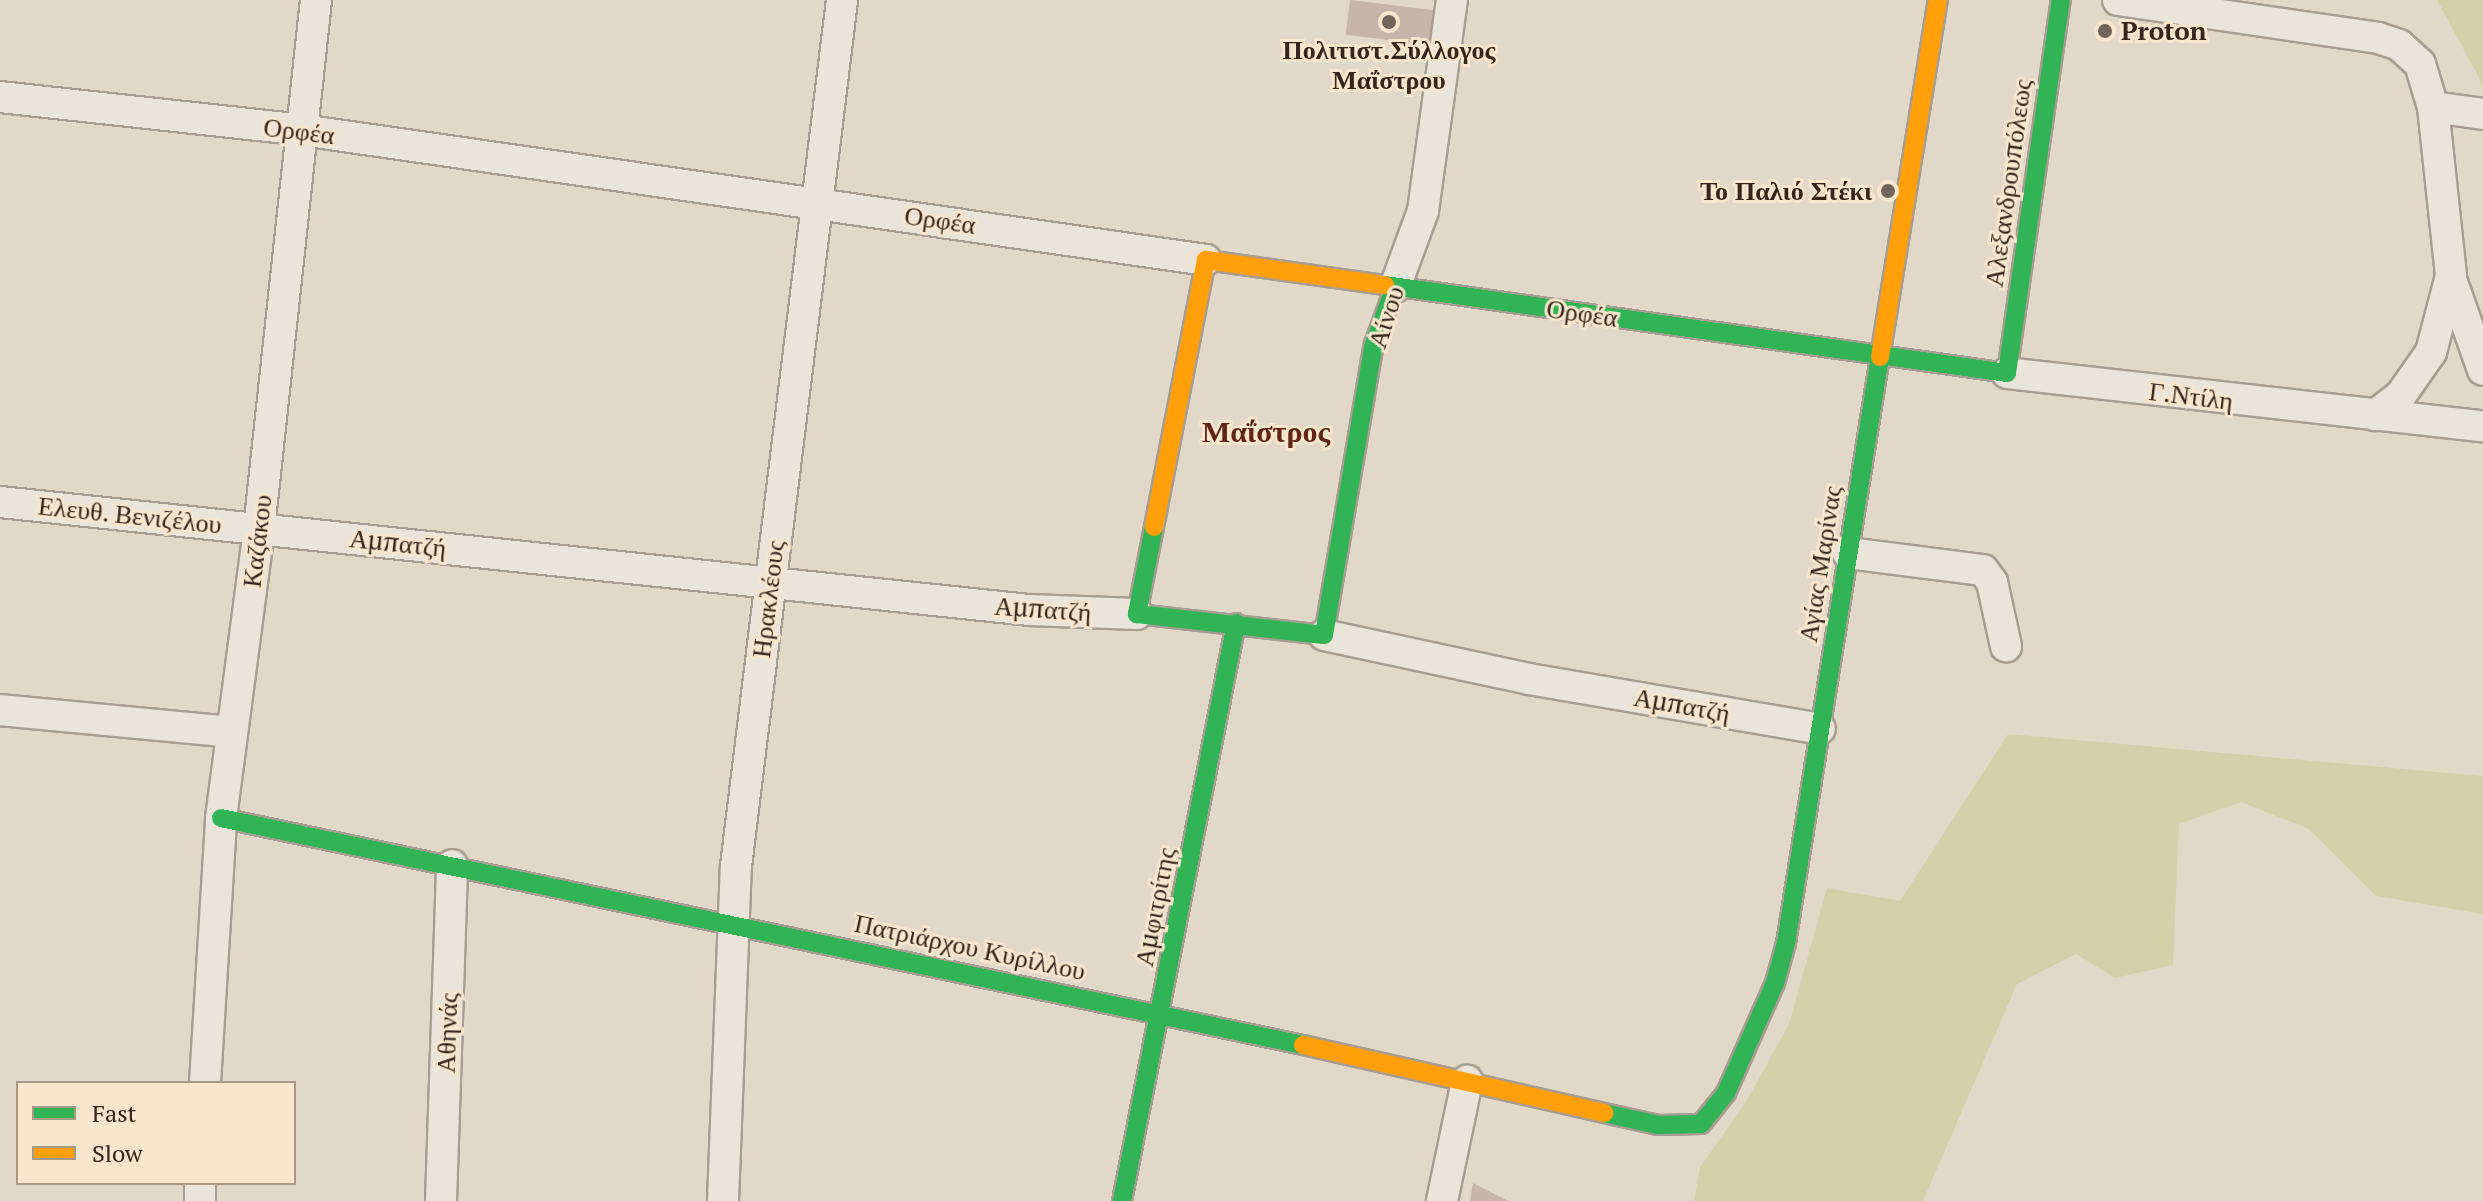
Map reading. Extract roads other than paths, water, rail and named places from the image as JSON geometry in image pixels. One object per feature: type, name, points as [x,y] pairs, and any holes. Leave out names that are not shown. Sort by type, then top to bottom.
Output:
[{"type":"street","name":"Καζάκου","points":[[205,1081],[221,818],[259,529],[316,0]]},
{"type":"street","name":"Ηρακλέους","points":[[723,1201],[731,925],[815,202],[842,0]]},
{"type":"street","name":"Αίνου","points":[[1324,635],[1374,344],[1423,211],[1452,0]]},
{"type":"street","name":"Αγίας Μαρίνας","points":[[1706,1121],[1726,1093],[1775,983],[1820,729],[1938,0]]},
{"type":"street","name":"Αλεξανδρουπόλεως","points":[[2007,373],[2061,0]]},
{"type":"street","points":[[2118,0],[2387,41],[2420,64],[2433,107],[2451,276],[2483,370]]},
{"type":"street","name":"Ορφέα","points":[[0,97],[302,130],[2007,373]]},
{"type":"street","points":[[2433,107],[2483,114]]},
{"type":"street","points":[[1137,614],[1206,260]]},
{"type":"street","points":[[2375,415],[2401,395],[2431,352],[2451,276]]},
{"type":"street","name":"Γ.Ντίλη","points":[[2007,373],[2483,426]]},
{"type":"street","name":"Ελευθ. Βενιζέλου","points":[[0,502],[259,529]]},
{"type":"street","name":"Αμπατζή","points":[[259,529],[1029,610],[1137,614],[1236,623],[1324,635],[1529,679],[1820,729]]},
{"type":"street","points":[[1848,553],[1983,570],[1992,582],[2006,646]]},
{"type":"street","name":"Αμφιτρίτης","points":[[1122,1201],[1236,623]]},
{"type":"street","points":[[0,710],[232,732]]},
{"type":"street","name":"Πατριάρχου Κυρίλλου","points":[[221,818],[1161,1013],[1658,1125],[1682,1128],[1706,1121]]},
{"type":"street","name":"Αθηνάς","points":[[441,1201],[452,865]]},
{"type":"street","points":[[1442,1201],[1467,1081]]},
{"type":"place","name":"Πολιτιστ.Σύλλογος Μαΐστρου","points":[[1389,22]]},
{"type":"place","name":"Proton","points":[[2105,31]]},
{"type":"place","name":"Το Παλιό Στέκι","points":[[1888,191]]},
{"type":"district","name":"Μαΐστρος","points":[[1266,431]]}]
